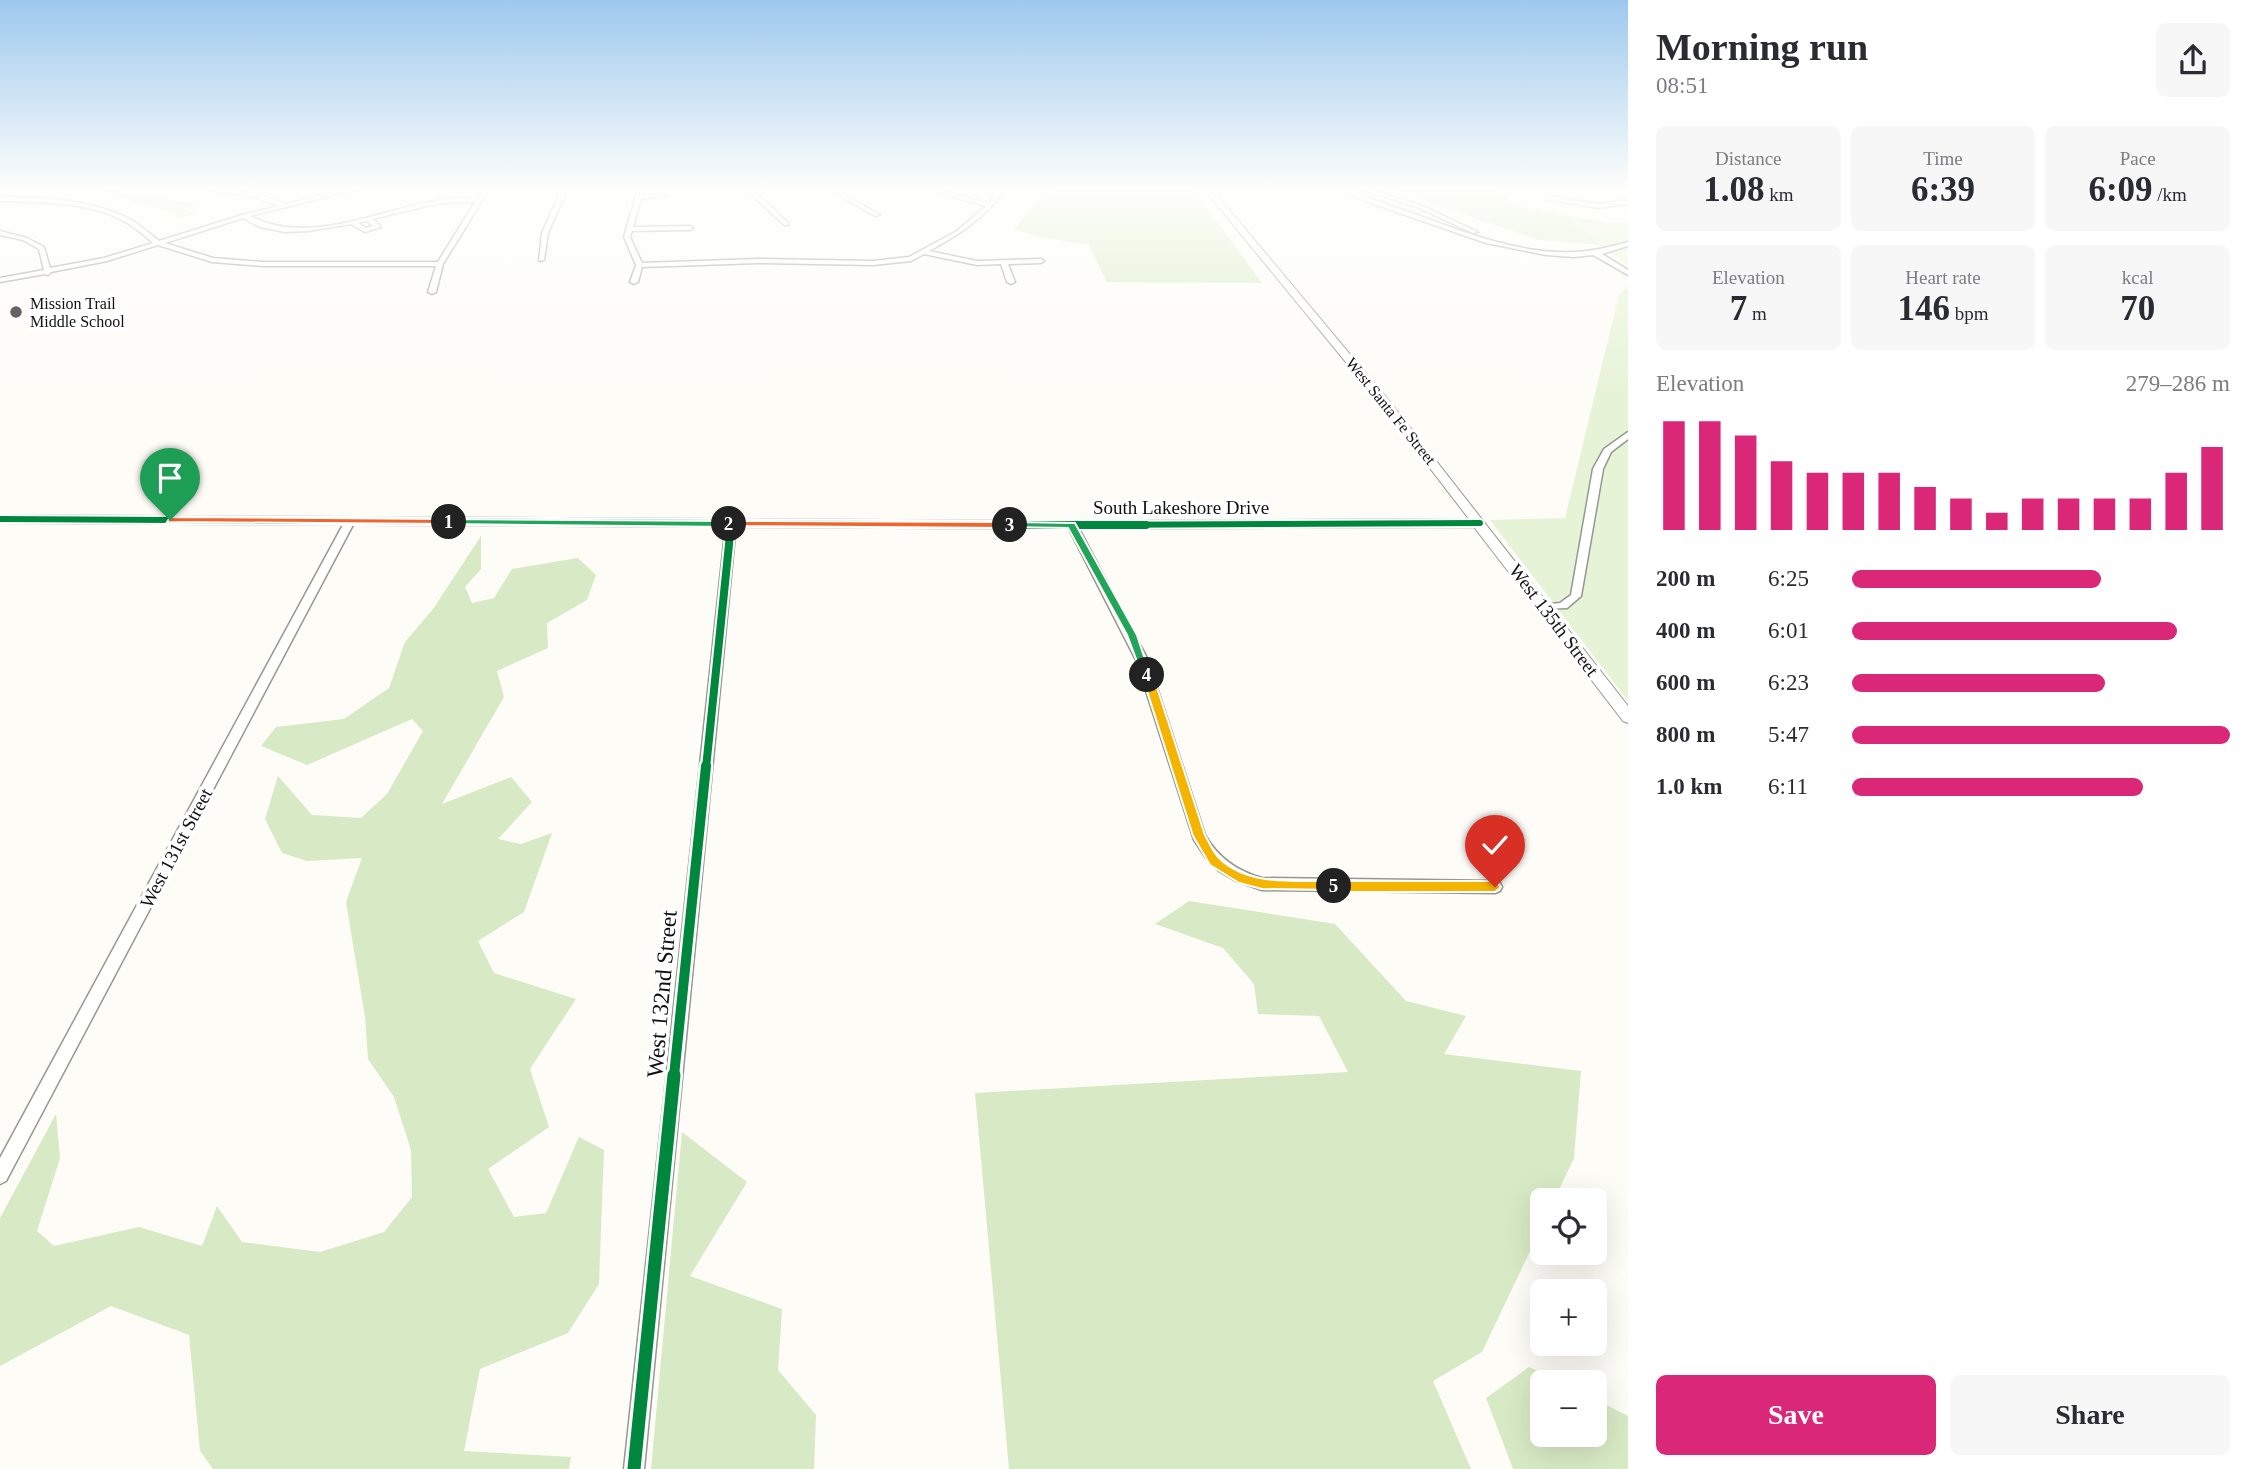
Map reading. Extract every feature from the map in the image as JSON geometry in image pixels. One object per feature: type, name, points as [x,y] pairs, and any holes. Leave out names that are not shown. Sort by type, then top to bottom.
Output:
[{"type":"street","points":[[46,257],[48,273]]},
{"type":"street","points":[[0,280],[48,273],[116,257]]},
{"type":"street","points":[[208,257],[228,262],[440,264]]},
{"type":"street","points":[[432,292],[445,257]]},
{"type":"street","points":[[634,282],[639,265],[635,257]]},
{"type":"street","points":[[856,257],[856,263]]},
{"type":"street","points":[[639,265],[758,261],[856,263],[900,261],[915,257]]},
{"type":"street","points":[[943,257],[967,262],[1004,264],[1041,261]]},
{"type":"street","name":"West Santa Fe Street","points":[[1265,257],[1480,523]]},
{"type":"street","name":"West Santa Fe Street","points":[[1269,257],[1301,299]]},
{"type":"street","points":[[1600,257],[1628,273]]},
{"type":"street","points":[[1004,264],[1011,282]]},
{"type":"street","points":[[1544,607],[1563,606],[1576,596],[1598,469],[1607,451],[1628,435]]},
{"type":"street","name":"South Lakeshore Drive","points":[[0,519],[1072,525],[1480,523]]},
{"type":"street","name":"West 131st Street","points":[[0,1175],[350,521]]},
{"type":"street","name":"West 135th Street","points":[[1480,523],[1628,717]]},
{"type":"street","name":"West 132nd Street","points":[[634,1469],[731,524]]},
{"type":"street","points":[[1072,525],[1142,660],[1199,836],[1215,862],[1243,879],[1281,885],[1495,887]]},
{"type":"green space","points":[[1095,257],[1243,257],[1262,283],[1107,282]]},
{"type":"green space","points":[[1617,257],[1628,257],[1628,265]]},
{"type":"green space","points":[[1628,286],[1628,701],[1490,520],[1565,518],[1619,295]]},
{"type":"green space","points":[[481,536],[481,569],[465,587],[472,603],[494,598],[512,569],[578,558],[596,575],[587,600],[547,623],[548,648],[497,671],[504,697],[442,804],[511,777],[532,802],[498,839],[521,844],[552,833],[524,912],[478,941],[494,973],[576,999],[530,1069],[549,1127],[488,1169],[514,1217],[546,1213],[579,1137],[604,1150],[599,1284],[568,1333],[480,1369],[464,1451],[571,1457],[569,1469],[213,1469],[200,1451],[189,1335],[111,1306],[0,1366],[0,1218],[56,1114],[60,1158],[37,1231],[54,1246],[139,1227],[202,1246],[217,1206],[242,1242],[320,1252],[384,1232],[412,1197],[411,1150],[394,1097],[368,1059],[365,1017],[346,902],[362,858],[307,861],[282,853],[265,819],[278,776],[312,815],[361,818],[387,794],[423,731],[412,719],[307,765],[261,746],[276,727],[344,719],[389,688],[405,642],[433,609]]},
{"type":"green space","points":[[1189,901],[1335,924],[1406,1001],[1466,1016],[1444,1054],[1581,1071],[1574,1158],[1560,1188],[1530,1188],[1530,1251],[1482,1352],[1433,1381],[1471,1469],[1009,1469],[975,1093],[1348,1072],[1319,1016],[1258,1014],[1254,984],[1223,948],[1155,924]]},
{"type":"green space","points":[[682,1132],[747,1182],[690,1276],[782,1309],[778,1370],[816,1415],[814,1469],[651,1469]]},
{"type":"green space","points":[[1529,1367],[1535,1370],[1530,1370],[1530,1447],[1607,1447],[1607,1406],[1628,1416],[1628,1469],[1513,1469],[1486,1398]]},
{"type":"cycle path","points":[[0,519],[1072,525],[1480,523]]},
{"type":"cycle path","points":[[634,1469],[731,524]]},
{"type":"place","name":"Mission Trail Middle School","points":[[16,312]]},
{"type":"route","points":[[170,520],[1072,525],[1083,551],[1132,635],[1199,836],[1215,862],[1243,879],[1262,884],[1495,887]]}]
